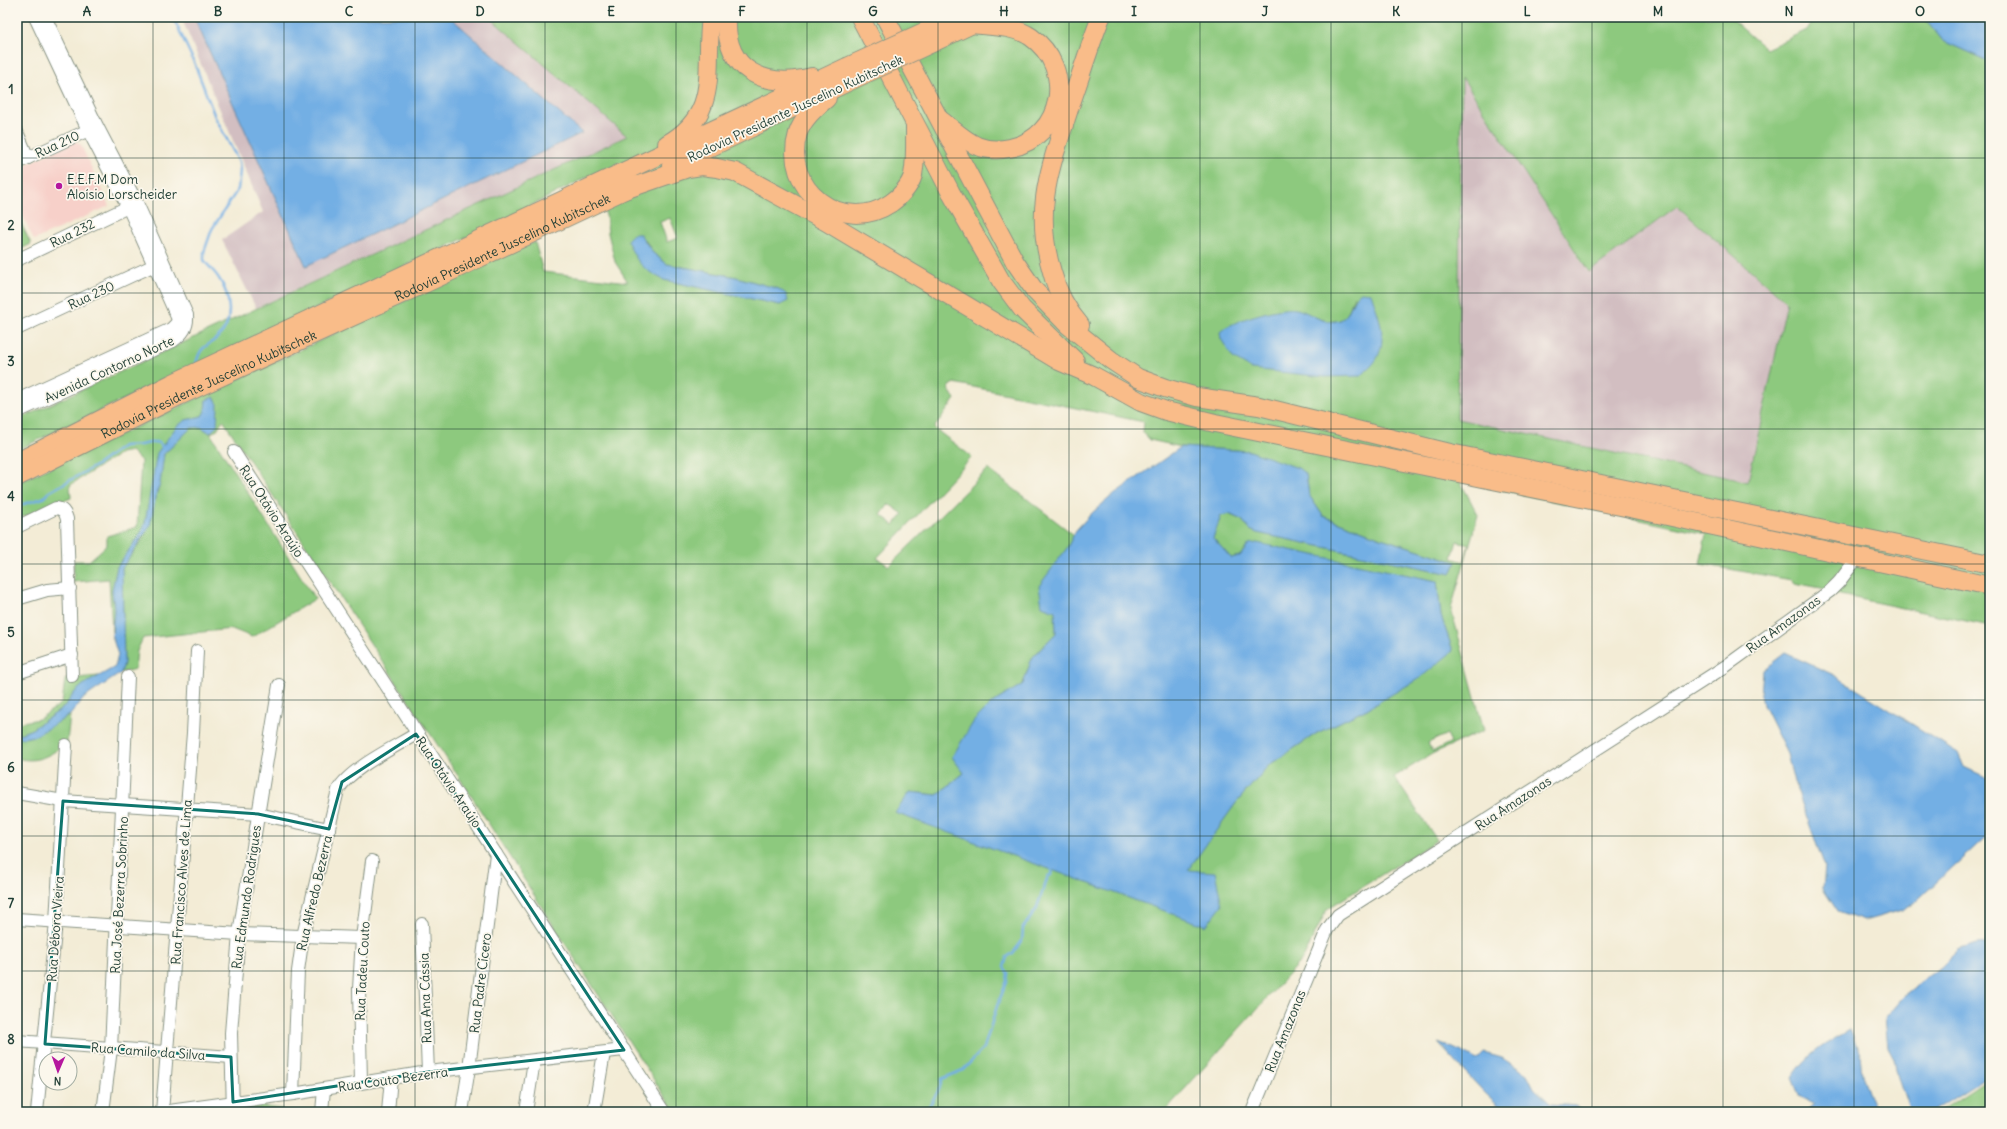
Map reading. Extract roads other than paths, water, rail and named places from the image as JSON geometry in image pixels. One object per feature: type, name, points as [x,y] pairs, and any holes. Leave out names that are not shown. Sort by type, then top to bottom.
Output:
[{"type":"highway","points":[[632,169],[636,163],[648,154],[670,143],[699,116],[705,102],[710,79],[711,17]]},
{"type":"highway","points":[[727,17],[726,30],[733,51],[744,67],[759,76],[779,81],[796,81],[846,76]]},
{"type":"highway","points":[[860,17],[951,193],[1001,281],[1022,309],[1050,338],[1094,376],[1165,388]]},
{"type":"highway","points":[[885,17],[1015,262],[1035,291],[1068,325],[1112,360],[1138,378],[1165,388],[1197,397],[1259,406],[1450,453],[1990,564]]},
{"type":"highway","points":[[1101,17],[1053,160],[1042,222],[1046,254],[1055,285],[1076,321],[1112,360]]},
{"type":"highway","points":[[938,118],[960,136],[978,146],[991,149],[1006,149],[1019,146],[1033,139],[1045,128],[1054,115],[1058,101],[1058,83],[1051,60],[1041,46],[1031,37],[1017,31],[972,19]]},
{"type":"highway","name":"Rodovia Presidente Juscelino Kubitschek","points":[[17,477],[179,396],[439,277],[624,190],[934,30],[972,19]]},
{"type":"highway","points":[[846,76],[814,109],[804,122],[798,133],[796,148],[796,164],[800,176],[813,196],[829,208],[856,214],[884,208],[907,188],[912,176],[915,158],[915,121]]},
{"type":"highway","name":"Rodovia Presidente Juscelino Kubitschek","points":[[17,462],[171,384],[632,169],[846,76]]},
{"type":"highway","points":[[624,190],[688,168],[702,166],[735,172],[825,221],[1059,361],[1094,376],[1141,402],[1166,411],[1215,423],[1635,509],[1990,586]]},
{"type":"street","points":[[35,17],[93,128],[159,263],[184,322]]},
{"type":"street","points":[[46,17],[128,207],[159,263]]},
{"type":"street","name":"Rua 210","points":[[17,163],[93,128]]},
{"type":"street","points":[[17,132],[28,158]]},
{"type":"street","name":"Rua 232","points":[[17,260],[128,207]]},
{"type":"street","name":"Rua 230","points":[[17,329],[159,263]]},
{"type":"street","name":"Avenida Contorno Norte","points":[[17,400],[184,322]]},
{"type":"street","name":"Avenida Contorno Norte","points":[[17,412],[173,341],[184,322]]},
{"type":"street","name":"Rua Otávio Araújo","points":[[234,452],[416,734],[624,1050],[659,1109]]},
{"type":"street","points":[[17,527],[56,508],[65,512],[69,529],[72,676]]},
{"type":"street","name":"Rua Amazonas","points":[[1252,1112],[1327,930],[1338,915],[1726,666],[1830,591],[1839,582],[1857,558]]},
{"type":"street","points":[[17,596],[47,590],[70,588]]},
{"type":"street","name":"Rua Francisco Alves de Lima","points":[[162,1112],[168,1053],[197,651]]},
{"type":"street","points":[[17,673],[72,655]]},
{"type":"street","name":"Rua José Bezerra Sobrinho","points":[[103,1112],[111,1049],[124,806],[128,677]]},
{"type":"street","name":"Rua Edmundo Rodrigues","points":[[233,1107],[231,1057],[239,934],[279,684]]},
{"type":"street","name":"Rua Alfredo Bezerra","points":[[293,1094],[296,997],[303,936],[330,829],[335,800],[342,782],[355,772],[416,734]]},
{"type":"street","name":"Rua Débora Vieira","points":[[37,1112],[56,922],[66,744]]},
{"type":"street","points":[[17,793],[63,801],[258,814],[330,829]]},
{"type":"street","name":"Rua Padre Cícero","points":[[462,1112],[496,854]]},
{"type":"street","name":"Rua Tadeu Couto","points":[[361,1082],[359,989],[362,938],[372,861]]},
{"type":"street","points":[[17,919],[239,934],[362,938]]},
{"type":"street","name":"Rua Ana Cássia","points":[[422,924],[428,1072]]},
{"type":"street","name":"Rua Camilo da Silva","points":[[17,1041],[231,1057]]},
{"type":"street","name":"Rua Couto Bezerra","points":[[162,1112],[233,1107],[293,1094],[428,1072],[624,1050]]},
{"type":"street","points":[[594,1112],[604,1053]]},
{"type":"street","points":[[526,1112],[534,1061]]},
{"type":"street","points":[[388,1112],[391,1078]]},
{"type":"street","points":[[322,1112],[324,1089]]},
{"type":"water","points":[[194,17],[450,17],[582,133],[306,266]]},
{"type":"water","points":[[1924,17],[1990,17],[1990,62],[1943,41]]},
{"type":"water","points":[[633,234],[640,234],[653,253],[667,264],[736,277],[779,289],[786,294],[788,301],[780,305],[664,280],[645,269],[637,260],[627,240]]},
{"type":"water","points":[[1361,292],[1371,293],[1381,326],[1382,343],[1376,360],[1361,376],[1325,377],[1252,369],[1233,358],[1221,339],[1220,332],[1234,323],[1256,315],[1278,310],[1296,309],[1323,320],[1340,320],[1344,318],[1357,295]]},
{"type":"water","points":[[214,397],[218,404],[217,426],[210,433],[201,427],[191,428],[164,454],[160,484],[157,491],[150,526],[122,568],[124,663],[121,673],[84,698],[70,715],[35,736],[17,739],[17,735],[32,729],[59,711],[83,685],[115,667],[118,655],[112,636],[114,610],[112,590],[117,567],[141,533],[145,523],[157,453],[177,426],[186,420],[202,416],[205,411],[206,400]]},
{"type":"water","points":[[1181,447],[1250,451],[1298,468],[1306,474],[1309,495],[1323,516],[1381,538],[1456,562],[1451,574],[1257,533],[1250,530],[1242,520],[1229,514],[1221,516],[1213,538],[1231,558],[1240,556],[1249,544],[1257,543],[1437,581],[1441,616],[1453,651],[1420,678],[1367,709],[1317,733],[1269,765],[1236,803],[1188,870],[1215,872],[1222,905],[1206,926],[895,813],[910,792],[937,795],[964,773],[952,757],[974,721],[991,704],[1023,684],[1032,658],[1056,633],[1055,611],[1042,606],[1039,586],[1067,548],[1076,530],[1093,512],[1114,494]]},
{"type":"water","points":[[1785,653],[1834,675],[1958,753],[1964,767],[1990,779],[1990,833],[1914,903],[1902,910],[1864,921],[1838,912],[1823,889],[1825,867],[1794,782],[1787,754],[1763,705],[1761,694],[1763,670]]},
{"type":"water","points":[[1990,943],[1990,1075],[1932,1112],[1911,1112],[1896,1069],[1894,1058],[1888,1047],[1885,1018],[1904,996],[1941,967],[1958,950],[1976,944]]},
{"type":"water","points":[[1850,1030],[1860,1053],[1862,1075],[1876,1112],[1801,1112],[1807,1110],[1814,1104],[1800,1097],[1792,1078],[1804,1062],[1818,1050]]},
{"type":"water","points":[[1438,1043],[1461,1051],[1477,1060],[1484,1053],[1502,1058],[1527,1074],[1534,1088],[1551,1104],[1576,1106],[1588,1112],[1506,1112],[1484,1092]]},
{"type":"waterway","points":[[173,17],[194,62],[215,117],[239,162],[240,171],[238,189],[212,229],[204,252],[204,260],[218,277],[225,291],[228,300],[229,316],[223,331],[214,341],[202,350],[196,364]]},
{"type":"waterway","points":[[17,506],[43,498],[49,492],[97,465],[123,446],[155,442],[160,443],[163,449]]},
{"type":"waterway","points":[[929,1112],[927,1110],[938,1091],[942,1079],[963,1070],[984,1048],[997,1006],[1007,981],[1008,973],[1004,967],[1007,957],[1013,953],[1022,941],[1023,928],[1036,910],[1048,876],[1051,875],[1052,868]]},
{"type":"place","name":"E.E.F.M Dom Aloísio Lorscheider","points":[[59,186]]}]
